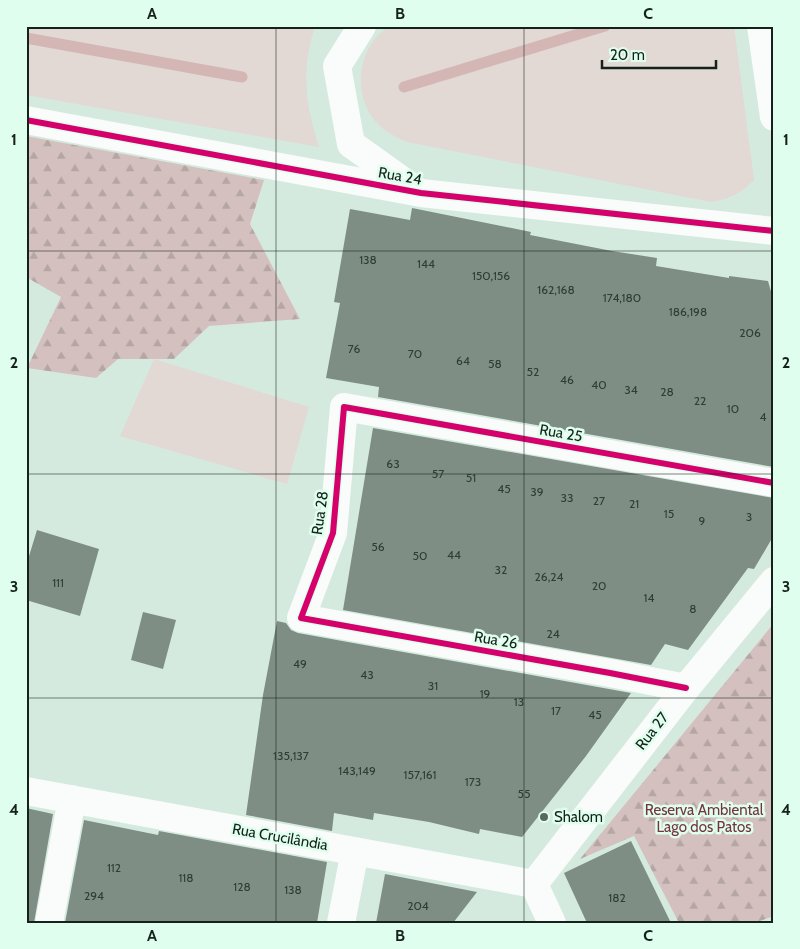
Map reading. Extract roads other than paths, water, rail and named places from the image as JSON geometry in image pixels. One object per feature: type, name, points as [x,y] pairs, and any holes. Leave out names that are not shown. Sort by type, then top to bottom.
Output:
[{"type":"street","points":[[362,26],[337,66],[351,144],[421,193]]},
{"type":"street","points":[[761,26],[774,117]]},
{"type":"street","name":"Rua 24","points":[[26,120],[421,193],[774,230]]},
{"type":"street","name":"Rua 25","points":[[344,407],[774,483]]},
{"type":"street","name":"Rua 28","points":[[301,618],[333,533],[344,407]]},
{"type":"street","name":"Rua 27","points":[[534,884],[686,688],[774,581]]},
{"type":"street","name":"Rua 26","points":[[301,618],[686,688]]},
{"type":"street","name":"Rua Crucilândia","points":[[26,791],[534,884]]},
{"type":"street","points":[[49,923],[72,799]]},
{"type":"street","points":[[341,923],[355,851]]},
{"type":"street","points":[[534,884],[552,923]]},
{"type":"waterway","points":[[404,87],[605,26]]},
{"type":"waterway","points":[[26,38],[242,77]]},
{"type":"place","name":"Shalom","points":[[544,817]]},
{"type":"park label","name":"Reserva Ambiental Lago dos Patos","points":[[704,818]]}]
